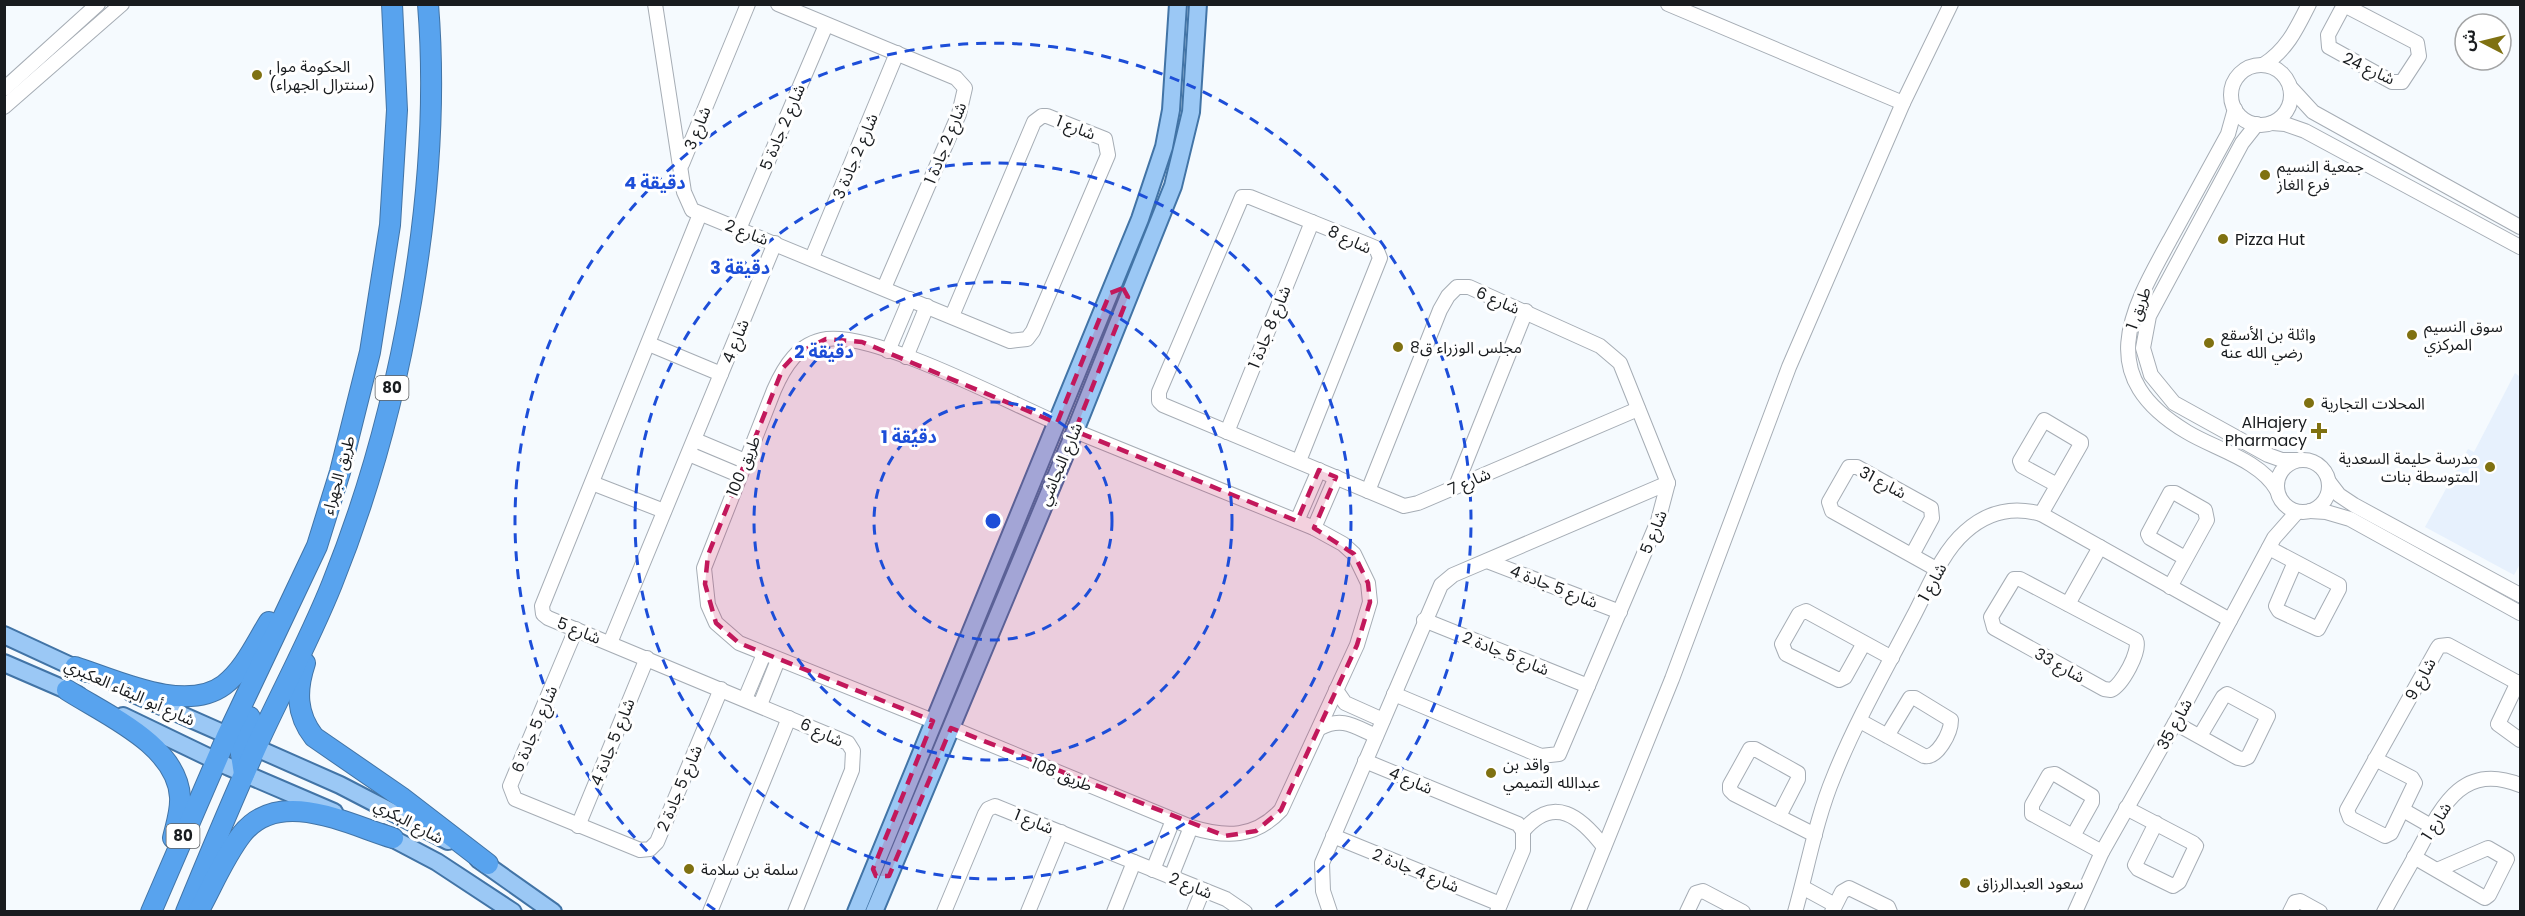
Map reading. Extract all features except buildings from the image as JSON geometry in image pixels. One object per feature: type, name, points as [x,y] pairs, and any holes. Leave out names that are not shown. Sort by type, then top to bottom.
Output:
[{"type":"highway","name":"طريق الجهراء","points":[[317,546],[356,414],[383,278],[394,172],[397,110],[390,4]]},
{"type":"highway","name":"طريق الجهراء","points":[[149,912],[216,761],[240,742],[332,585],[379,439],[414,285],[432,108],[429,4]]},
{"type":"highway","points":[[75,667],[169,696],[191,698],[224,685],[238,671],[317,546]]},
{"type":"highway","points":[[179,912],[183,885],[239,772],[240,742],[319,563],[317,546]]},
{"type":"highway","points":[[332,585],[298,685],[300,711],[305,726],[314,737],[338,756],[400,798],[488,864]]},
{"type":"highway","points":[[67,690],[152,744],[173,768],[180,798],[177,823],[149,912]]},
{"type":"highway","name":"80","points":[[186,912],[239,772]]},
{"type":"highway","points":[[198,912],[240,836],[252,822],[273,812],[309,812],[393,838]]},
{"type":"main road","name":"شارع النجاشي","points":[[856,912],[1122,264],[1164,147],[1174,85],[1178,4]]},
{"type":"main road","name":"شارع النجاشي","points":[[874,912],[1075,431],[1173,186],[1192,105],[1198,4]]},
{"type":"main road","points":[[1122,264],[1126,271],[1138,272]]},
{"type":"main road","points":[[1110,293],[1123,288],[1128,297]]},
{"type":"main road","name":"شارع أبو البقاء العكبري","points":[[4,636],[240,742]]},
{"type":"main road","name":"شارع أبو البقاء العكبري","points":[[4,663],[67,690],[239,772]]},
{"type":"main road","name":"شارع البكري","points":[[240,742],[340,785],[488,864],[553,912]]},
{"type":"main road","name":"شارع البكري","points":[[239,772],[393,838],[460,876],[513,912]]},
{"type":"main road","points":[[460,876],[469,866],[474,866],[508,888],[524,891]]},
{"type":"main road","points":[[873,869],[880,879],[889,876]]},
{"type":"street","points":[[4,89],[98,4]]},
{"type":"street","points":[[4,107],[122,4]]},
{"type":"street","name":"شارع 3","points":[[681,166],[748,4]]},
{"type":"street","name":"شارع 2 جادة 1","points":[[778,4],[956,78],[963,83],[965,93],[959,114],[884,288]]},
{"type":"street","points":[[1668,4],[1903,104]]},
{"type":"street","points":[[1578,912],[1677,669],[1789,367],[1903,104],[1951,4]]},
{"type":"street","points":[[2309,4],[2289,42],[2277,57],[2264,65],[2254,65],[2239,74],[2231,91],[2235,108],[2240,116],[2258,124],[2285,124],[2305,131],[2520,247]]},
{"type":"street","name":"شارع 24","points":[[2344,5],[2417,43],[2420,48],[2419,56],[2403,82],[2392,82],[2329,47],[2328,35],[2344,5]]},
{"type":"street","name":"شارع 3","points":[[658,9],[681,166]]},
{"type":"street","name":"شارع 2 جادة 5","points":[[739,229],[826,25]]},
{"type":"street","points":[[2272,123],[2289,105],[2287,81],[2289,42]]},
{"type":"street","name":"شارع 2 جادة 3","points":[[812,258],[897,53]]},
{"type":"street","points":[[2264,65],[2287,81],[2313,112],[2520,227]]},
{"type":"street","name":"طريق 1","points":[[2235,108],[2228,134],[2134,310],[2128,340],[2128,362],[2134,379],[2153,406],[2185,431],[2266,474],[2278,493]]},
{"type":"street","name":"شارع 1","points":[[1042,116],[1047,116],[1103,137],[1108,146],[1108,155],[1033,331],[1027,339],[1010,341],[952,316],[1034,122],[1042,116]]},
{"type":"street","name":"طريق 1","points":[[2258,124],[2242,143],[2157,300],[2144,333],[2143,348],[2151,375],[2174,403],[2268,455],[2282,460],[2298,460]]},
{"type":"street","points":[[681,166],[687,203],[700,213]]},
{"type":"street","name":"شارع 8","points":[[1242,197],[1250,197],[1312,222],[1376,248],[1380,258],[1299,461],[1163,405],[1159,400],[1159,392],[1242,197]]},
{"type":"street","name":"شارع 2","points":[[700,213],[952,316]]},
{"type":"street","name":"شارع 5","points":[[700,213],[650,344],[542,606],[543,614],[789,718]]},
{"type":"street","name":"شارع 8 جادة 1","points":[[1227,432],[1312,222]]},
{"type":"street","name":"شارع 4","points":[[610,643],[775,243]]},
{"type":"street","name":"شارع 6","points":[[1368,491],[1448,296],[1457,287],[1469,287],[1526,311],[1612,354],[1620,363],[1668,483]]},
{"type":"street","points":[[888,351],[910,299]]},
{"type":"street","points":[[906,357],[927,306]]},
{"type":"street","points":[[1456,486],[1526,311]]},
{"type":"street","name":"طريق 100","points":[[933,721],[739,643],[716,623],[708,605],[704,568],[708,555],[783,368],[796,354],[826,339],[862,342],[906,357],[1057,423]]},
{"type":"street","points":[[650,344],[721,374]]},
{"type":"street","name":"شارع 7","points":[[1299,461],[1404,506],[1418,503],[1638,409]]},
{"type":"street","points":[[2041,514],[2081,442],[2044,420],[2020,460],[2022,466],[2057,485]]},
{"type":"street","name":"طريق 108","points":[[951,728],[1173,820],[1225,836],[1256,831],[1271,821],[1281,810],[1336,690],[1365,620],[1370,602],[1368,582],[1354,554],[1343,544],[1314,528],[1075,431]]},
{"type":"street","points":[[695,440],[745,461]]},
{"type":"street","points":[[689,454],[739,475]]},
{"type":"street","points":[[2520,595],[2354,505],[2339,495],[2329,482],[2322,467],[2306,459],[2298,460],[2283,468],[2279,475],[2278,493],[2289,509],[2326,512],[2350,519],[2520,613]]},
{"type":"street","name":"شارع 31","points":[[1912,555],[1932,518],[1931,508],[1857,467],[1850,467],[1828,502],[1828,507],[1938,570]]},
{"type":"street","points":[[1297,521],[1319,470]]},
{"type":"street","points":[[1314,528],[1336,477]]},
{"type":"street","points":[[2304,512],[2323,503],[2329,489],[2329,482]]},
{"type":"street","points":[[592,483],[664,511]]},
{"type":"street","name":"شارع 5","points":[[1365,761],[1441,585],[1453,575],[1668,483]]},
{"type":"street","name":"شارع 5","points":[[1394,694],[1549,757],[1559,754],[1661,513],[1668,483]]},
{"type":"street","points":[[2170,587],[2208,514],[2175,493],[2170,493],[2148,534],[2150,538],[2185,558]]},
{"type":"street","name":"شارع 35","points":[[2075,912],[2102,852],[2272,543],[2278,517],[2278,493]]},
{"type":"street","name":"شارع 1","points":[[1795,912],[1833,778],[1860,721],[1938,570],[1956,540],[1982,519],[1999,512],[2018,510],[2041,514],[2230,620]]},
{"type":"street","name":"شارع 35","points":[[2272,543],[2304,512]]},
{"type":"street","points":[[2272,543],[2295,562],[2339,585],[2318,629],[2279,611],[2276,606],[2295,562]]},
{"type":"street","points":[[2068,604],[2100,547]]},
{"type":"street","name":"شارع 5 جادة 4","points":[[1487,561],[1620,612]]},
{"type":"street","name":"شارع 33","points":[[2014,579],[2020,579],[2068,604],[2138,642],[2137,651],[2114,690],[2104,689],[1994,628],[1990,623],[1991,617],[2014,579]]},
{"type":"street","points":[[1864,643],[1845,677],[1839,680],[1786,654],[1782,644],[1803,611],[1864,643],[1892,658]]},
{"type":"street","name":"شارع 5 جادة 2","points":[[1424,620],[1588,686]]},
{"type":"street","name":"شارع 5 جادة 6","points":[[576,629],[510,786],[515,799],[578,826]]},
{"type":"street","name":"شارع 9","points":[[2375,759],[2414,780],[2415,786],[2391,833],[2385,836],[2348,815],[2347,810],[2375,759],[2439,646],[2448,645],[2519,683],[2498,724],[2520,740]]},
{"type":"street","points":[[745,699],[764,654]]},
{"type":"street","name":"شارع 5 جادة 4","points":[[578,826],[646,658]]},
{"type":"street","points":[[760,705],[778,660]]},
{"type":"street","name":"شارع 5 جادة 2","points":[[578,826],[640,850],[650,849],[657,842],[721,689]]},
{"type":"street","points":[[1336,690],[1346,703],[1383,720]]},
{"type":"street","points":[[2175,723],[2238,758],[2246,759],[2267,723],[2268,716],[2227,694],[2200,736]]},
{"type":"street","points":[[1860,721],[1887,736],[1924,756],[1932,756],[1950,726],[1951,720],[1915,698],[1910,698],[1887,736]]},
{"type":"street","name":"شارع 6","points":[[710,912],[789,718],[848,743],[853,751],[854,759],[852,770],[795,912]]},
{"type":"street","points":[[1320,728],[1333,721],[1376,736]]},
{"type":"street","points":[[1779,816],[1798,779],[1798,773],[1755,749],[1749,749],[1730,785],[1730,790],[1779,816],[1815,835]]},
{"type":"street","points":[[1330,912],[1321,874],[1333,836],[1365,761]]},
{"type":"street","name":"شارع 4","points":[[1365,761],[1518,824],[1523,831]]},
{"type":"street","points":[[2073,836],[2092,802],[2092,796],[2055,774],[2049,775],[2031,811],[2073,836],[2102,852]]},
{"type":"street","name":"شارع 1","points":[[2384,912],[2431,826],[2456,792],[2475,781],[2498,778],[2520,785]]},
{"type":"street","name":"شارع 1","points":[[944,912],[988,809],[1000,807],[1134,862]]},
{"type":"street","points":[[2126,808],[2156,823],[2196,846],[2179,882],[2173,886],[2138,869],[2135,865],[2156,823]]},
{"type":"street","points":[[2403,810],[2431,826]]},
{"type":"street","points":[[1498,908],[1523,850],[1523,831],[1534,818],[1544,814],[1569,814],[1585,823],[1604,847]]},
{"type":"street","points":[[1153,870],[1173,820]]},
{"type":"street","points":[[1171,877],[1191,827]]},
{"type":"street","points":[[1028,912],[1061,832]]},
{"type":"street","name":"شارع 4 جادة 2","points":[[1333,836],[1498,908]]},
{"type":"street","points":[[2414,857],[2485,898],[2489,895],[2507,859],[2488,848],[2437,870]]},
{"type":"street","points":[[1114,912],[1134,862]]},
{"type":"street","name":"شارع 2","points":[[1134,862],[1233,903],[1245,912]]},
{"type":"street","points":[[1802,887],[1833,908],[1842,892],[1849,888],[1888,907],[1890,912]]},
{"type":"street","points":[[1194,912],[1203,890]]},
{"type":"street","points":[[1687,912],[1696,893],[1703,891],[1743,912]]},
{"type":"street","points":[[2290,912],[2295,902],[2300,901],[2320,912]]},
{"type":"highlighted area","points":[[1123,288],[1128,297],[1075,431],[1297,521],[1319,470],[1336,477],[1314,528],[1354,554],[1368,583],[1370,602],[1357,645],[1281,810],[1256,831],[1225,836],[951,728],[889,876],[876,876],[873,869],[933,721],[739,643],[716,623],[705,584],[708,555],[739,475],[783,368],[796,354],[826,339],[862,342],[1057,423],[1110,293]]},
{"type":"shaded area","name":"مدرسة حليمة السعدية المتوسطة بنات","points":[[2515,373],[2520,377],[2520,564],[2514,575],[2425,527],[2468,449],[2474,452]]},
{"type":"place","name":"الحكومة مول (سنترال الجهراء)","points":[[257,75]]},
{"type":"place","name":"جمعية النسيم فرع الغاز","points":[[2265,175]]},
{"type":"place","name":"Pizza Hut","points":[[2223,239]]},
{"type":"place","name":"سوق النسيم المركزي","points":[[2412,335]]},
{"type":"place","name":"واثلة بن الأسقع رضي الله عنه","points":[[2209,343]]},
{"type":"place","name":"مجلس الوزراء ق8","points":[[1398,347]]},
{"type":"place","name":"المحلات التجارية","points":[[2309,403]]},
{"type":"place","name":"AlHajery Pharmacy","points":[[2319,431]]},
{"type":"place","name":"مدرسة حليمة السعدية المتوسطة بنات","points":[[2490,467]]},
{"type":"place","name":"واقد بن عبدالله التميمي","points":[[1491,773]]},
{"type":"place","name":"سلمة بن سلامة","points":[[689,869]]},
{"type":"place","name":"سعود العبدالرزاق","points":[[1965,883]]}]
